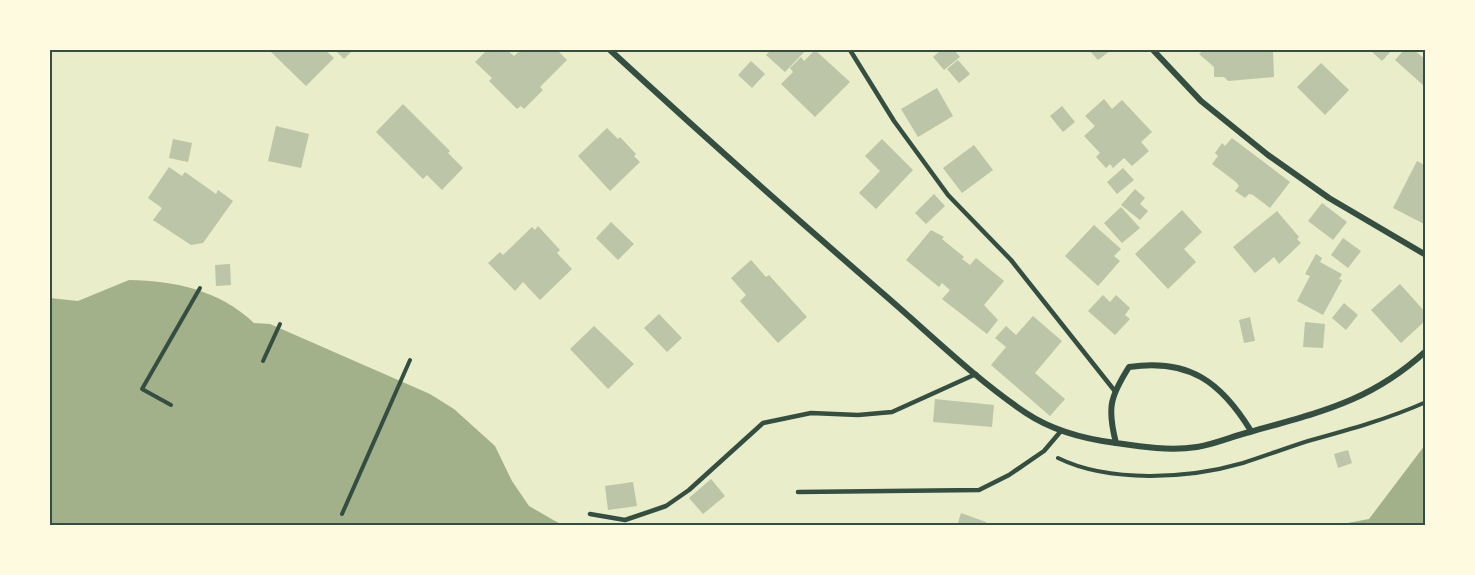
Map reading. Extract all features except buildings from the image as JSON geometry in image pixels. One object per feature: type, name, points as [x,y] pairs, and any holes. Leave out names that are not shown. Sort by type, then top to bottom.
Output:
[{"type":"street","points":[[610,50],[750,179],[976,374],[1027,414],[1061,431],[1089,439],[1155,449],[1198,447],[1312,416],[1361,398],[1404,371],[1425,351]]},
{"type":"street","points":[[1154,50],[1201,101],[1268,154],[1329,198],[1425,255]]},
{"type":"street","points":[[1116,442],[1109,415],[1114,390],[1129,368],[1153,364],[1179,368],[1208,381],[1233,402],[1251,431]]},
{"type":"lane","points":[[850,50],[894,121],[948,195],[1011,260],[1114,390]]},
{"type":"lane","points":[[590,514],[625,520],[666,506],[689,490],[763,423],[811,412],[858,415],[892,412],[976,374]]},
{"type":"lane","points":[[798,492],[979,490],[1010,474],[1044,451],[1061,431]]},
{"type":"path","points":[[171,405],[142,389],[200,288]]},
{"type":"path","points":[[263,362],[280,324]]},
{"type":"path","points":[[342,514],[410,360]]},
{"type":"shaded area","points":[[129,280],[163,282],[196,289],[226,302],[254,323],[270,324],[430,394],[454,409],[495,446],[512,481],[529,506],[562,525],[50,525],[50,298],[78,301]]},
{"type":"shaded area","points":[[1425,445],[1425,525],[1337,525],[1369,519]]}]
